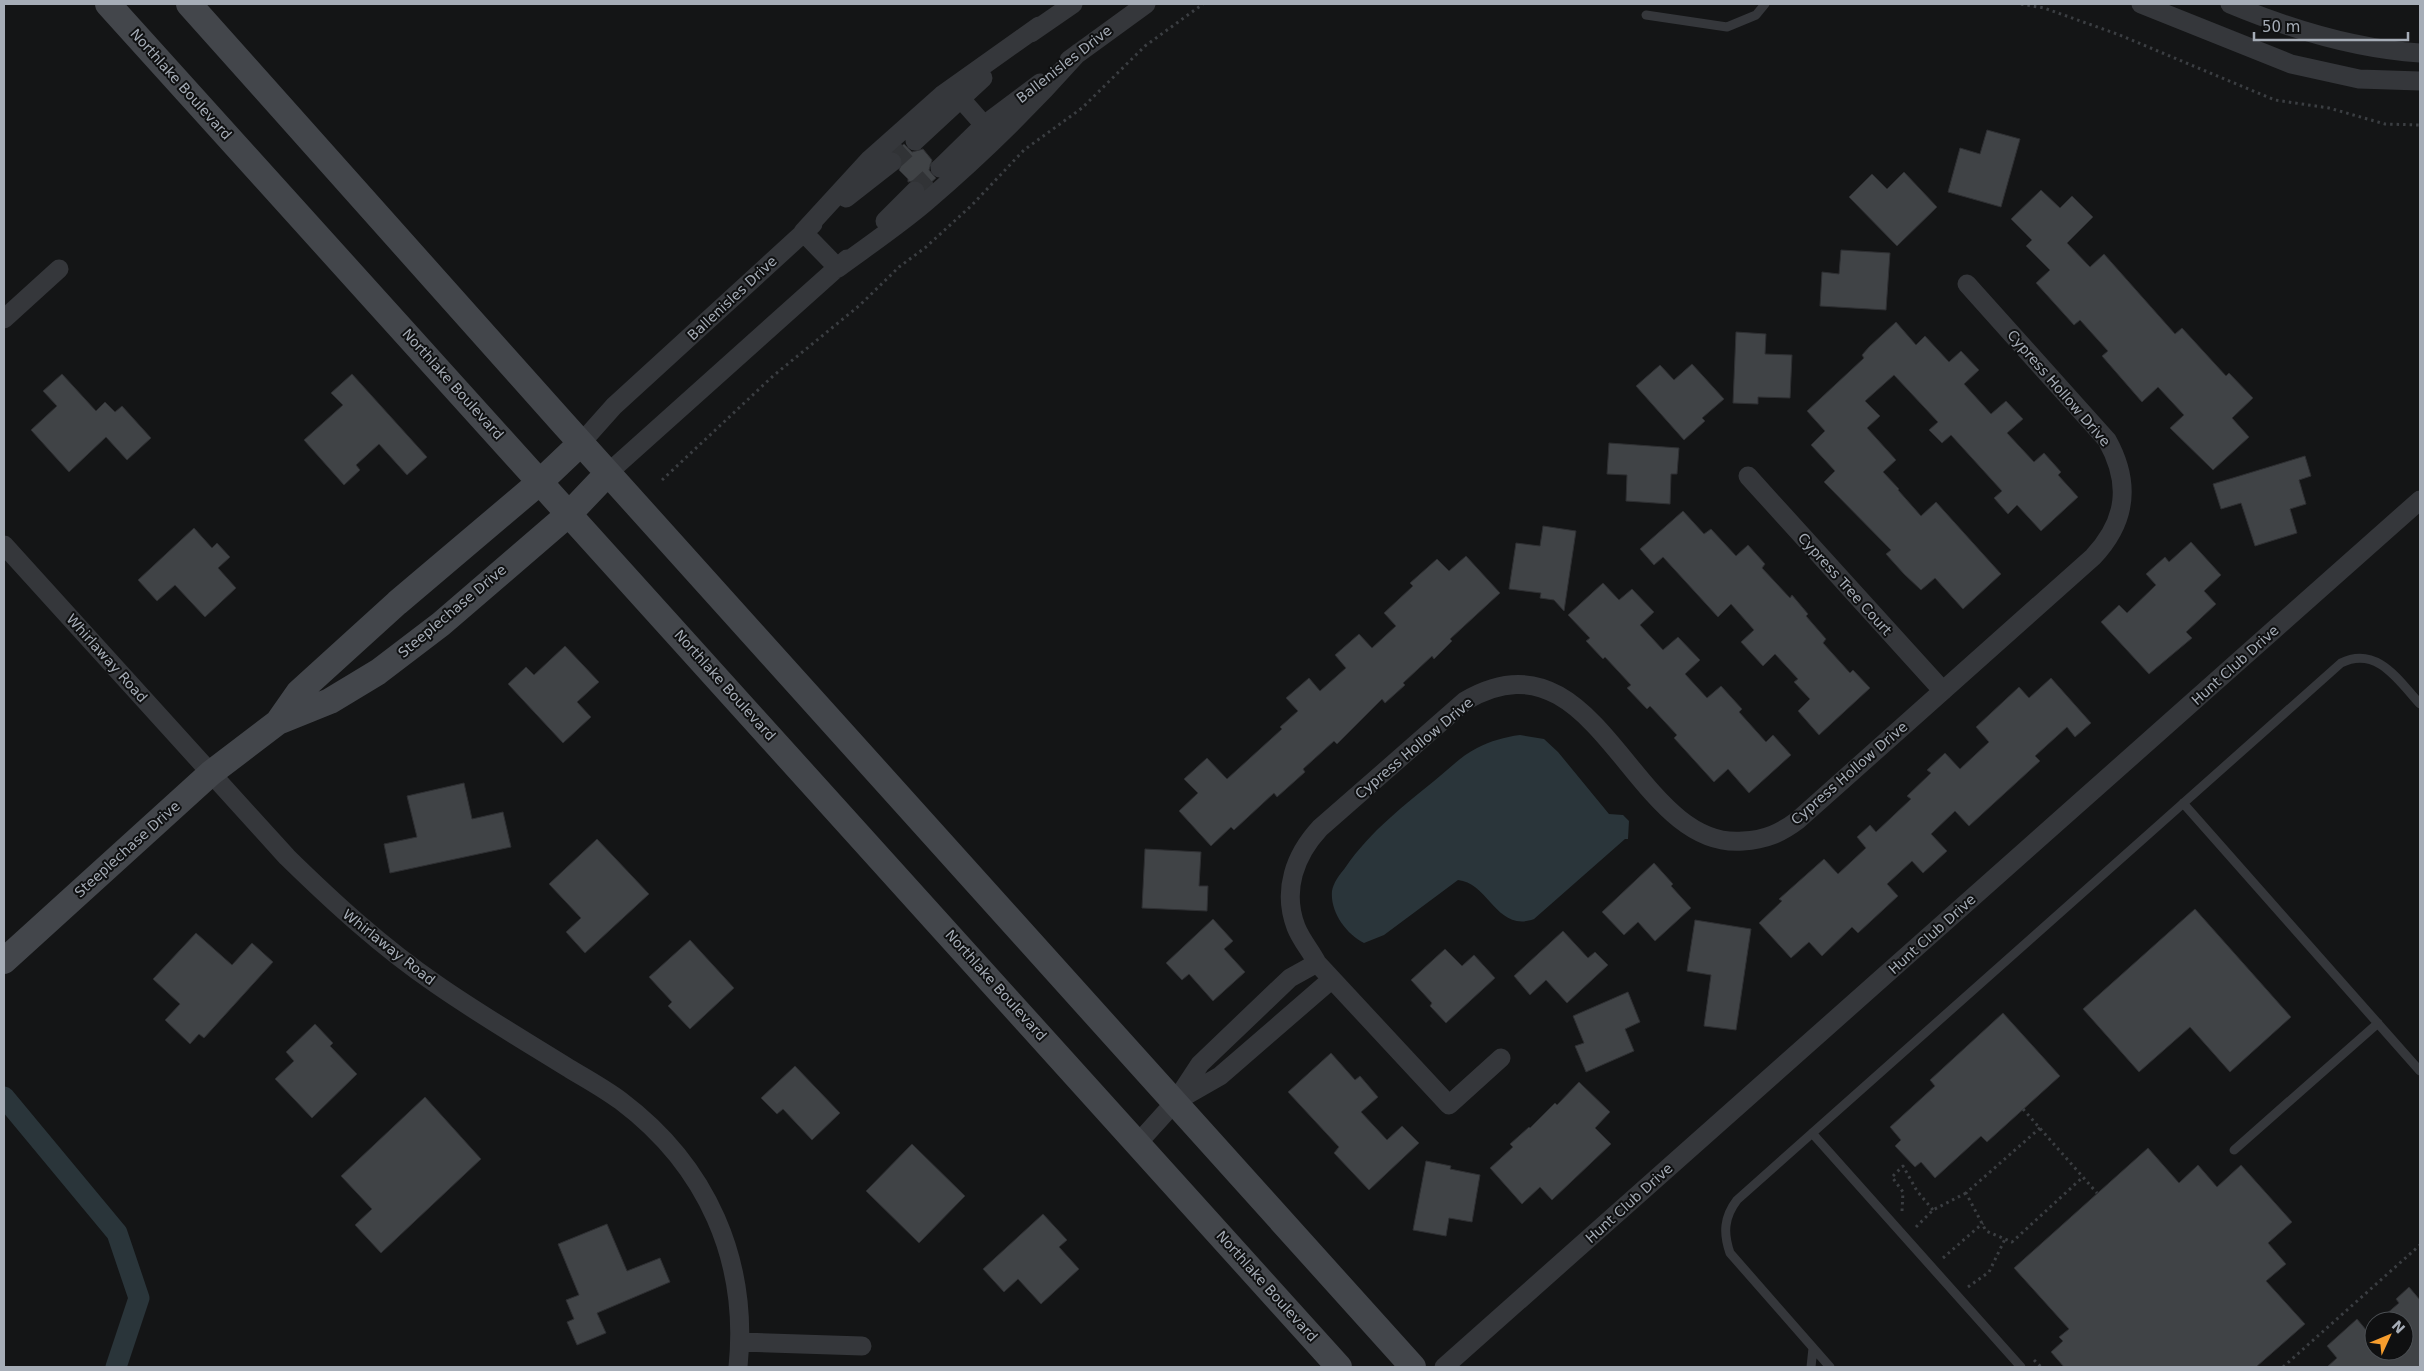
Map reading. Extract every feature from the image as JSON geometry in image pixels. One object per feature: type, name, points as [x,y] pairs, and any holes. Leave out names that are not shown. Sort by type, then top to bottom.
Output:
[{"type":"main road","name":"Northlake Boulevard","points":[[108,4],[570,513],[1339,1367]]},
{"type":"main road","points":[[189,4],[581,443],[1413,1367]]},
{"type":"main road","name":"Steeplechase Drive","points":[[278,722],[299,692],[397,603],[541,481],[581,443]]},
{"type":"main road","name":"Steeplechase Drive","points":[[4,961],[210,773],[278,722],[330,701],[378,672],[440,624],[570,513],[608,473]]},
{"type":"street","points":[[838,268],[804,232],[870,159],[942,95],[1072,4]]},
{"type":"street","name":"Ballenisles Drive","points":[[940,168],[984,125],[1146,4]]},
{"type":"street","points":[[2140,4],[2290,64],[2359,79],[2420,81]]},
{"type":"street","points":[[2230,4],[2265,18],[2322,36],[2396,51],[2420,53]]},
{"type":"street","points":[[915,141],[1039,26]]},
{"type":"street","points":[[838,268],[925,203],[954,178],[1033,103],[1078,53]]},
{"type":"street","points":[[960,99],[984,125]]},
{"type":"street","name":"Ballenisles Drive","points":[[581,443],[614,406],[804,232],[892,162]]},
{"type":"street","points":[[608,473],[838,268],[915,191]]},
{"type":"street","points":[[4,319],[59,269]]},
{"type":"street","name":"Cypress Hollow Drive","points":[[1501,1058],[1449,1105],[1317,963],[1303,941],[1292,912],[1291,881],[1301,852],[1320,828],[1465,701],[1479,693],[1514,685],[1529,685],[1559,695],[1583,714],[1678,818],[1704,835],[1734,842],[1757,840],[1786,829],[2093,557],[2112,533],[2118,519],[2123,499],[2120,468],[2107,440],[1967,284]]},
{"type":"street","name":"Cypress Tree Court","points":[[1748,476],[1942,691]]},
{"type":"street","name":"Hunt Club Drive","points":[[1444,1367],[2420,500]]},
{"type":"street","name":"Whirlaway Road","points":[[4,545],[287,857],[334,903],[383,946],[436,985],[620,1100],[648,1123],[674,1150],[696,1180],[714,1212],[727,1246],[736,1282],[741,1342],[738,1367]]},
{"type":"street","points":[[1138,1143],[1174,1102],[1200,1064],[1290,978],[1317,963]]},
{"type":"street","points":[[1174,1102],[1220,1076],[1332,979]]},
{"type":"street","points":[[741,1342],[862,1346]]},
{"type":"lane","points":[[1646,15],[1727,27],[1756,15],[1765,4]]},
{"type":"lane","points":[[1830,1367],[1730,1253],[1724,1230],[1727,1218],[1737,1200],[2328,674],[2349,660],[2369,658],[2379,662],[2393,673],[2420,704]]},
{"type":"lane","points":[[2183,803],[2420,1071]]},
{"type":"lane","points":[[2234,1150],[2378,1023]]},
{"type":"lane","points":[[1812,1133],[2021,1367]]},
{"type":"lane","points":[[1811,1367],[1813,1348]]},
{"type":"path","points":[[662,480],[773,376],[860,305],[899,267],[926,247],[972,205],[1024,150],[1082,108],[1145,46],[1203,4]]},
{"type":"path","points":[[2021,4],[2044,8],[2118,34],[2275,100],[2329,108],[2386,124],[2420,125]]},
{"type":"path","points":[[2024,1109],[2098,1194]]},
{"type":"path","points":[[1915,1228],[1933,1210],[1966,1193],[2040,1128]]},
{"type":"path","points":[[1906,1217],[1901,1211],[1902,1192],[1892,1177],[1902,1166],[1917,1191],[1933,1210]]},
{"type":"path","points":[[1966,1193],[1986,1231],[2012,1242],[2083,1177]]},
{"type":"path","points":[[1910,1222],[1920,1234]]},
{"type":"path","points":[[1943,1258],[1983,1224]]},
{"type":"path","points":[[1962,1280],[1968,1287],[1989,1272],[2005,1239]]},
{"type":"path","points":[[2282,1367],[2420,1245]]},
{"type":"path","points":[[1937,1252],[1949,1266]]},
{"type":"shaded area","points":[[1520,735],[1544,739],[1558,752],[1609,814],[1623,815],[1629,821],[1628,839],[1625,839],[1534,919],[1521,921],[1511,919],[1502,914],[1478,889],[1469,883],[1458,880],[1384,935],[1364,943],[1357,939],[1340,922],[1332,899],[1332,891],[1337,879],[1355,854],[1401,808],[1462,757],[1487,743]]},
{"type":"building","points":[[1987,130],[2020,139],[2001,207],[1948,192],[1960,148],[1980,154]]},
{"type":"building","points":[[904,144],[912,152],[923,149],[932,160],[929,170],[936,178],[926,187],[918,180],[908,182],[908,179],[899,170],[903,160],[895,151]]},
{"type":"building","points":[[1904,172],[1937,207],[1897,246],[1849,197],[1872,174],[1887,189]]},
{"type":"building","points":[[2041,190],[2060,208],[2072,196],[2093,217],[2067,243],[2090,267],[2104,254],[2175,334],[2182,328],[2226,376],[2229,373],[2253,398],[2232,418],[2249,437],[2213,470],[2170,428],[2184,415],[2158,387],[2142,402],[2102,356],[2108,351],[2080,320],[2074,325],[2036,283],[2050,270],[2026,246],[2032,240],[2011,219]]},
{"type":"building","points":[[1841,250],[1890,253],[1886,310],[1820,306],[1822,272],[1839,274]]},
{"type":"building","points":[[1896,322],[1916,345],[1925,336],[1949,362],[1961,351],[1979,370],[1964,384],[1991,414],[2006,401],[2023,419],[2007,433],[2034,462],[2044,453],[2061,472],[2058,475],[2078,497],[2041,531],[2017,505],[2008,514],[1994,498],[2002,491],[1951,435],[1942,443],[1929,430],[1938,422],[1894,375],[1865,401],[1880,416],[1867,428],[1896,460],[1883,472],[1921,516],[1936,502],[2001,574],[1963,609],[1935,578],[1921,590],[1904,574],[1886,554],[1891,550],[1824,482],[1835,471],[1811,445],[1825,431],[1807,411],[1864,358],[1862,355],[1869,347]]},
{"type":"building","points":[[1736,332],[1766,334],[1765,354],[1792,355],[1790,398],[1758,397],[1758,404],[1733,403]]},
{"type":"building","points":[[1692,364],[1724,399],[1702,418],[1705,421],[1684,440],[1636,386],[1660,365],[1674,380]]},
{"type":"building","points":[[62,374],[96,411],[105,402],[115,412],[122,406],[151,438],[127,460],[106,437],[69,472],[31,430],[57,406],[43,391]]},
{"type":"building","points":[[352,374],[427,457],[407,475],[379,444],[356,465],[360,470],[344,485],[304,440],[343,405],[331,393]]},
{"type":"building","points":[[1609,443],[1679,448],[1677,474],[1671,474],[1670,504],[1626,501],[1627,475],[1607,474]]},
{"type":"building","points":[[2305,456],[2311,476],[2299,480],[2306,504],[2290,509],[2297,533],[2255,546],[2241,503],[2221,509],[2213,484]]},
{"type":"building","points":[[1683,511],[1704,534],[1711,529],[1736,556],[1748,545],[1765,564],[1762,568],[1790,598],[1792,595],[1808,614],[1806,616],[1826,639],[1823,643],[1850,673],[1853,670],[1870,688],[1819,735],[1798,711],[1810,699],[1794,682],[1798,679],[1775,654],[1763,666],[1741,642],[1754,630],[1731,604],[1718,617],[1663,557],[1654,565],[1640,549]]},
{"type":"building","points":[[1543,526],[1576,531],[1564,611],[1554,600],[1540,598],[1541,593],[1509,589],[1516,543],[1540,546]]},
{"type":"building","points":[[194,528],[212,548],[217,543],[230,557],[218,568],[236,588],[205,617],[175,585],[157,601],[138,580]]},
{"type":"building","points":[[2191,542],[2221,575],[2204,591],[2216,604],[2186,632],[2192,638],[2149,674],[2101,622],[2119,605],[2127,613],[2156,585],[2146,574],[2165,557],[2169,562]]},
{"type":"building","points":[[1466,556],[1500,593],[1450,639],[1452,641],[1434,659],[1432,656],[1385,703],[1382,699],[1337,744],[1334,741],[1303,769],[1305,772],[1277,797],[1274,793],[1234,830],[1231,827],[1211,846],[1179,811],[1198,793],[1184,779],[1207,758],[1227,779],[1282,729],[1280,727],[1298,711],[1286,698],[1309,678],[1320,691],[1346,668],[1335,655],[1359,634],[1372,648],[1396,626],[1384,613],[1413,586],[1410,583],[1437,559],[1449,571]]},
{"type":"building","points":[[1603,583],[1619,600],[1632,589],[1654,612],[1640,625],[1663,650],[1678,637],[1700,660],[1685,674],[1707,698],[1721,686],[1742,709],[1739,712],[1766,742],[1773,735],[1791,755],[1749,793],[1728,769],[1714,782],[1674,738],[1677,735],[1650,706],[1647,709],[1627,688],[1631,685],[1605,657],[1603,659],[1586,641],[1590,638],[1568,615]]},
{"type":"building","points":[[565,646],[599,682],[577,702],[591,717],[563,743],[508,684],[526,667],[534,675]]},
{"type":"building","points":[[2051,678],[2091,723],[2075,737],[2067,727],[2035,756],[2040,761],[1969,826],[1955,811],[1931,834],[1947,851],[1923,873],[1912,861],[1887,884],[1898,896],[1858,933],[1852,927],[1822,956],[1809,942],[1791,958],[1759,923],[1782,901],[1779,899],[1824,859],[1838,874],[1866,848],[1857,837],[1870,825],[1876,832],[1911,799],[1907,796],[1931,773],[1927,770],[1945,753],[1960,769],[1989,742],[1976,727],[2019,687],[2029,698]]},
{"type":"building","points":[[464,783],[472,819],[503,812],[511,847],[390,873],[384,844],[417,837],[407,796]]},
{"type":"building","points":[[597,839],[649,894],[585,953],[566,932],[581,918],[549,884]]},
{"type":"building","points":[[1145,849],[1201,852],[1199,886],[1208,886],[1207,911],[1142,908]]},
{"type":"building","points":[[1654,863],[1691,908],[1655,941],[1638,922],[1624,935],[1602,912]]},
{"type":"building","points":[[2195,909],[2291,1017],[2230,1072],[2190,1027],[2139,1072],[2083,1009]]},
{"type":"building","points":[[1213,919],[1233,941],[1224,949],[1245,972],[1213,1001],[1189,974],[1182,980],[1166,963]]},
{"type":"building","points":[[1695,920],[1751,929],[1736,1030],[1704,1026],[1711,975],[1687,971]]},
{"type":"building","points":[[1563,931],[1588,958],[1595,952],[1608,965],[1567,1003],[1546,980],[1530,995],[1514,976]]},
{"type":"building","points":[[196,933],[232,965],[252,943],[273,962],[204,1038],[199,1034],[190,1044],[165,1020],[180,1004],[153,979]]},
{"type":"building","points":[[690,940],[734,988],[690,1029],[668,1006],[672,1002],[649,977]]},
{"type":"building","points":[[1445,949],[1462,966],[1474,955],[1495,978],[1446,1023],[1430,1006],[1432,1003],[1411,980]]},
{"type":"building","points":[[1628,992],[1640,1022],[1625,1029],[1634,1051],[1586,1072],[1575,1046],[1584,1043],[1573,1016]]},
{"type":"building","points":[[2003,1013],[2060,1076],[1987,1142],[1981,1136],[1935,1178],[1921,1162],[1915,1167],[1895,1146],[1901,1140],[1890,1127],[1935,1086],[1930,1080]]},
{"type":"building","points":[[315,1024],[333,1043],[330,1046],[357,1074],[312,1118],[275,1079],[294,1061],[286,1052]]},
{"type":"building","points":[[1331,1053],[1355,1080],[1360,1076],[1378,1097],[1361,1112],[1387,1140],[1402,1126],[1419,1143],[1369,1190],[1334,1153],[1339,1147],[1288,1092]]},
{"type":"building","points":[[795,1066],[840,1113],[812,1140],[783,1109],[777,1114],[761,1098]]},
{"type":"building","points":[[1579,1082],[1610,1112],[1595,1128],[1611,1144],[1552,1200],[1540,1187],[1522,1204],[1490,1168],[1513,1147],[1510,1144],[1530,1128],[1555,1103],[1557,1105]]},
{"type":"building","points":[[425,1097],[481,1159],[381,1253],[355,1225],[372,1209],[341,1176]]},
{"type":"building","points":[[912,1144],[965,1196],[919,1243],[866,1191]]},
{"type":"building","points":[[2148,1148],[2179,1183],[2198,1165],[2217,1187],[2241,1165],[2292,1222],[2268,1243],[2286,1264],[2266,1281],[2305,1324],[2256,1367],[2064,1367],[2051,1352],[2063,1341],[2059,1337],[2069,1329],[2014,1268]]},
{"type":"building","points":[[1426,1161],[1451,1166],[1450,1169],[1480,1175],[1472,1222],[1449,1218],[1446,1236],[1413,1230]]},
{"type":"building","points":[[1043,1214],[1067,1240],[1059,1247],[1079,1269],[1041,1304],[1018,1279],[1004,1292],[983,1269]]},
{"type":"building","points":[[607,1224],[627,1271],[660,1258],[670,1282],[597,1313],[606,1333],[577,1345],[567,1322],[574,1319],[566,1300],[579,1295],[558,1244]]},
{"type":"building","points":[[2409,1287],[2420,1300],[2420,1367],[2327,1367],[2337,1358],[2327,1346],[2357,1319],[2364,1327],[2364,1361],[2414,1361],[2414,1311],[2390,1311],[2399,1303],[2396,1299]]},
{"type":"waterway","points":[[4,1097],[117,1233],[139,1298],[116,1367]]},
{"type":"tunnel","points":[[892,162],[915,141]]},
{"type":"tunnel","points":[[915,191],[940,168]]}]
